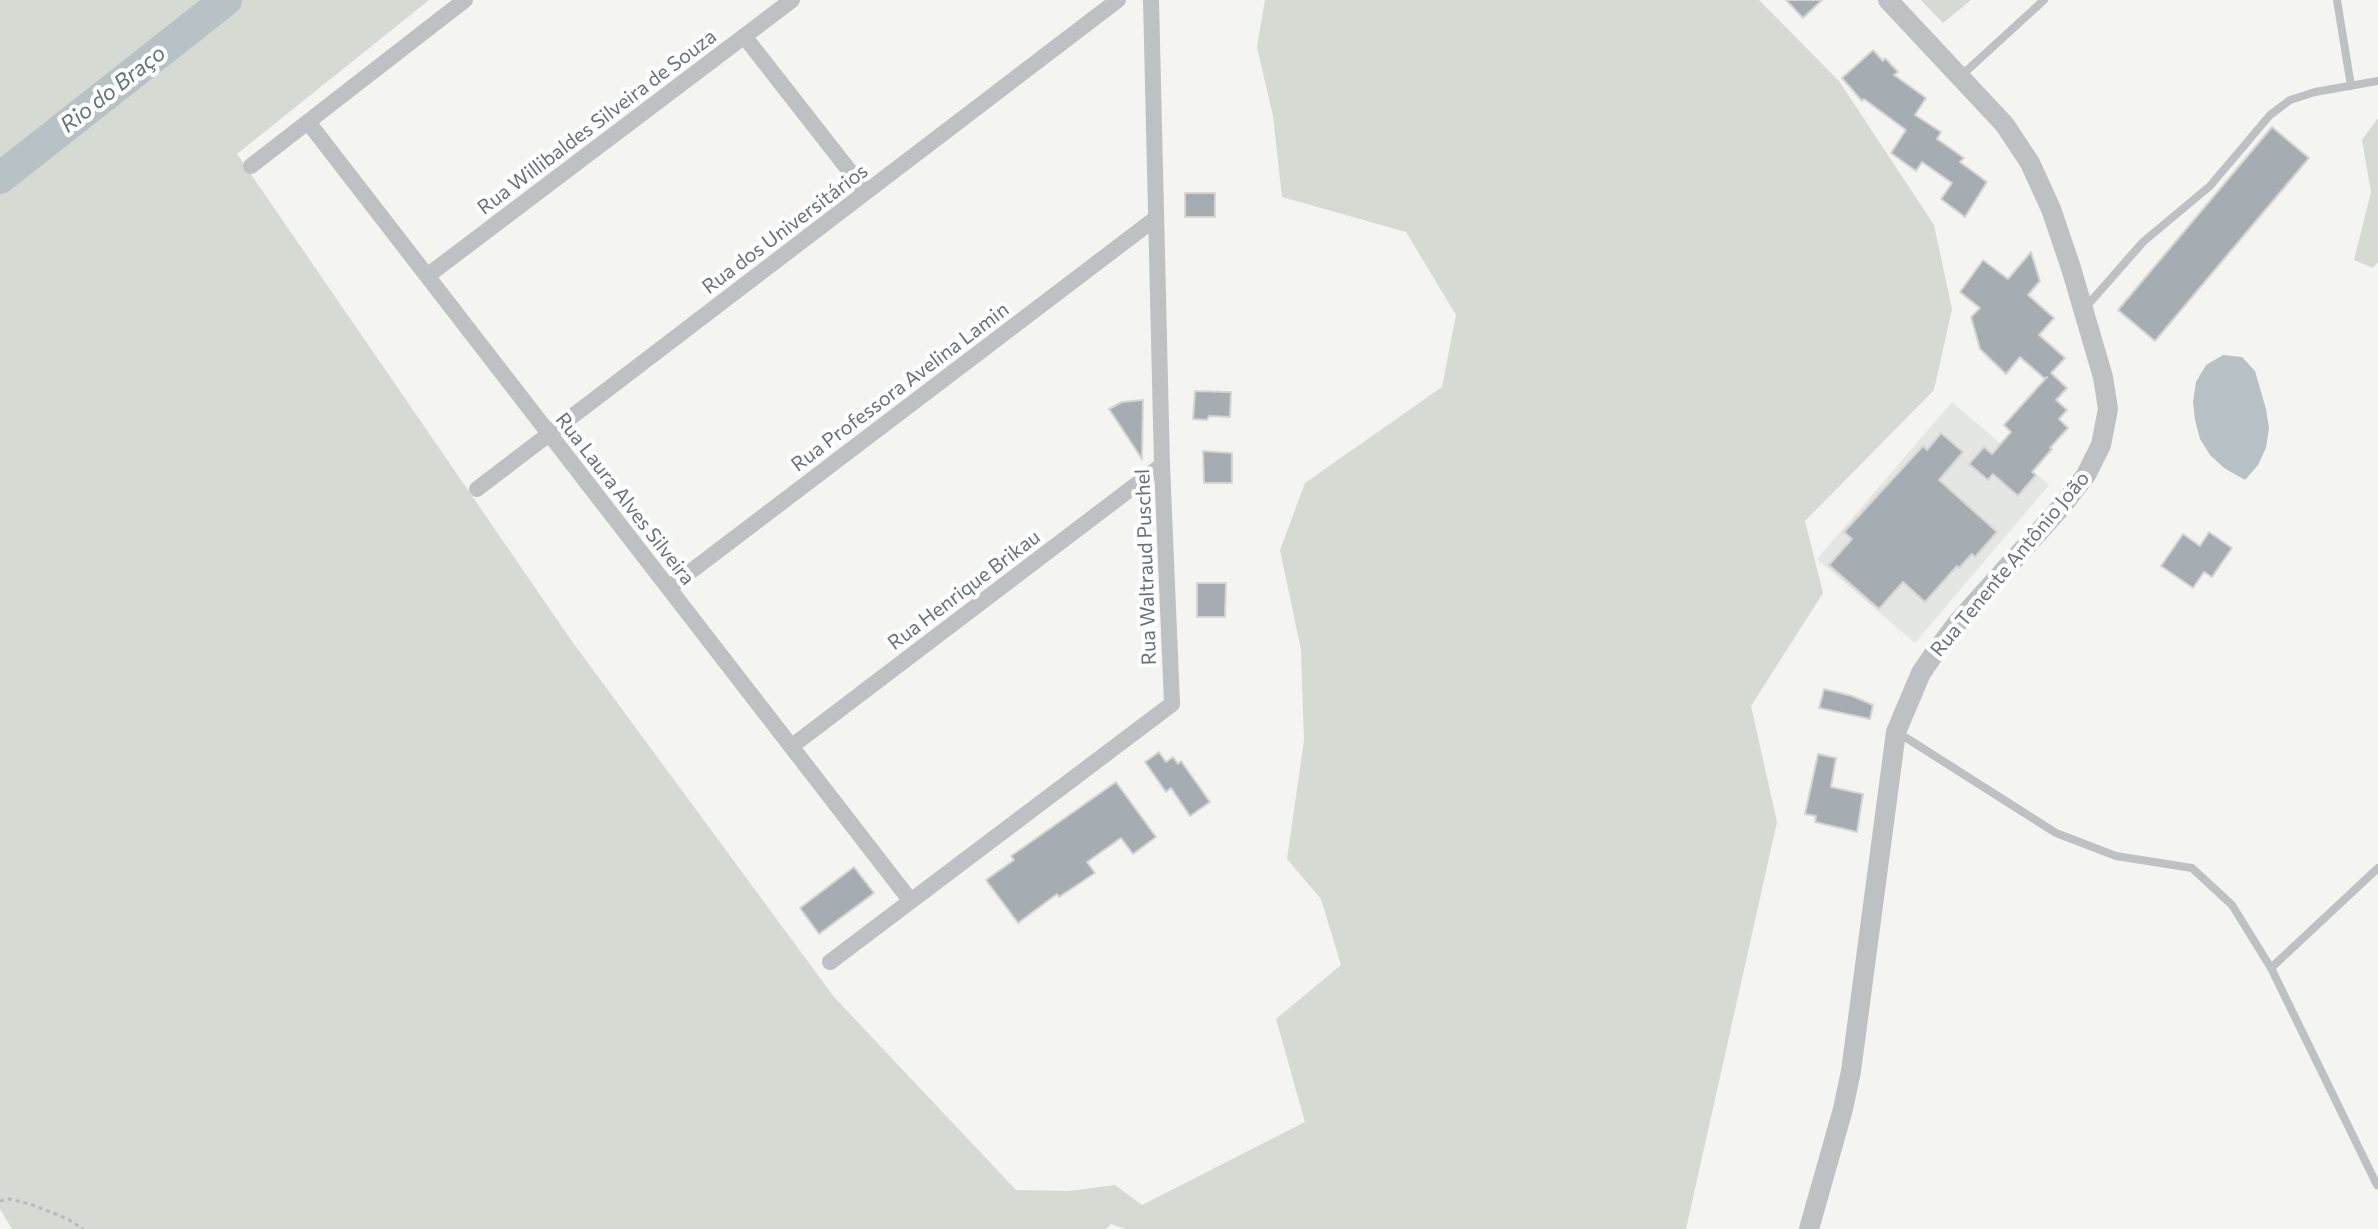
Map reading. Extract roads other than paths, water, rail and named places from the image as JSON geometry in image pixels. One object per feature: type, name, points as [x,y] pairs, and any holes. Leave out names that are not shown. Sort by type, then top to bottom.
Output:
[{"type":"street","points":[[251,166],[465,0]]},
{"type":"street","name":"Rua Willibaldes Silveira de Souza","points":[[427,276],[792,0]]},
{"type":"street","name":"Rua dos Universitários","points":[[477,489],[1118,0]]},
{"type":"street","name":"Rua Waltraud Puschel","points":[[830,962],[1172,704],[1162,465],[1151,0]]},
{"type":"street","name":"Rua Tenente Antônio João","points":[[1809,1229],[1851,1071],[1896,732],[1921,673],[1936,651],[1958,622],[2062,506],[2095,461],[2106,428],[2108,409],[2103,377],[2084,309],[2051,209],[2030,163],[2005,125],[1888,0]]},
{"type":"street","points":[[744,36],[866,192]]},
{"type":"street","name":"Rua Laura Alves Silveira","points":[[308,122],[910,900]]},
{"type":"street","name":"Rua Professora Avelina Lamin","points":[[669,588],[1156,218]]},
{"type":"street","name":"Rua Henrique Brikau","points":[[792,746],[1162,465]]},
{"type":"lane","points":[[1961,76],[2044,0]]},
{"type":"lane","points":[[2337,0],[2351,86]]},
{"type":"lane","points":[[2084,309],[2143,242],[2210,186],[2270,115],[2290,100],[2315,92],[2378,81]]},
{"type":"lane","points":[[1896,732],[2056,833],[2116,856],[2192,868],[2232,905],[2271,968],[2377,1185]]},
{"type":"lane","points":[[2271,968],[2378,868]]},
{"type":"waterway","name":"Rio do Braço","points":[[0,178],[226,0]]}]
